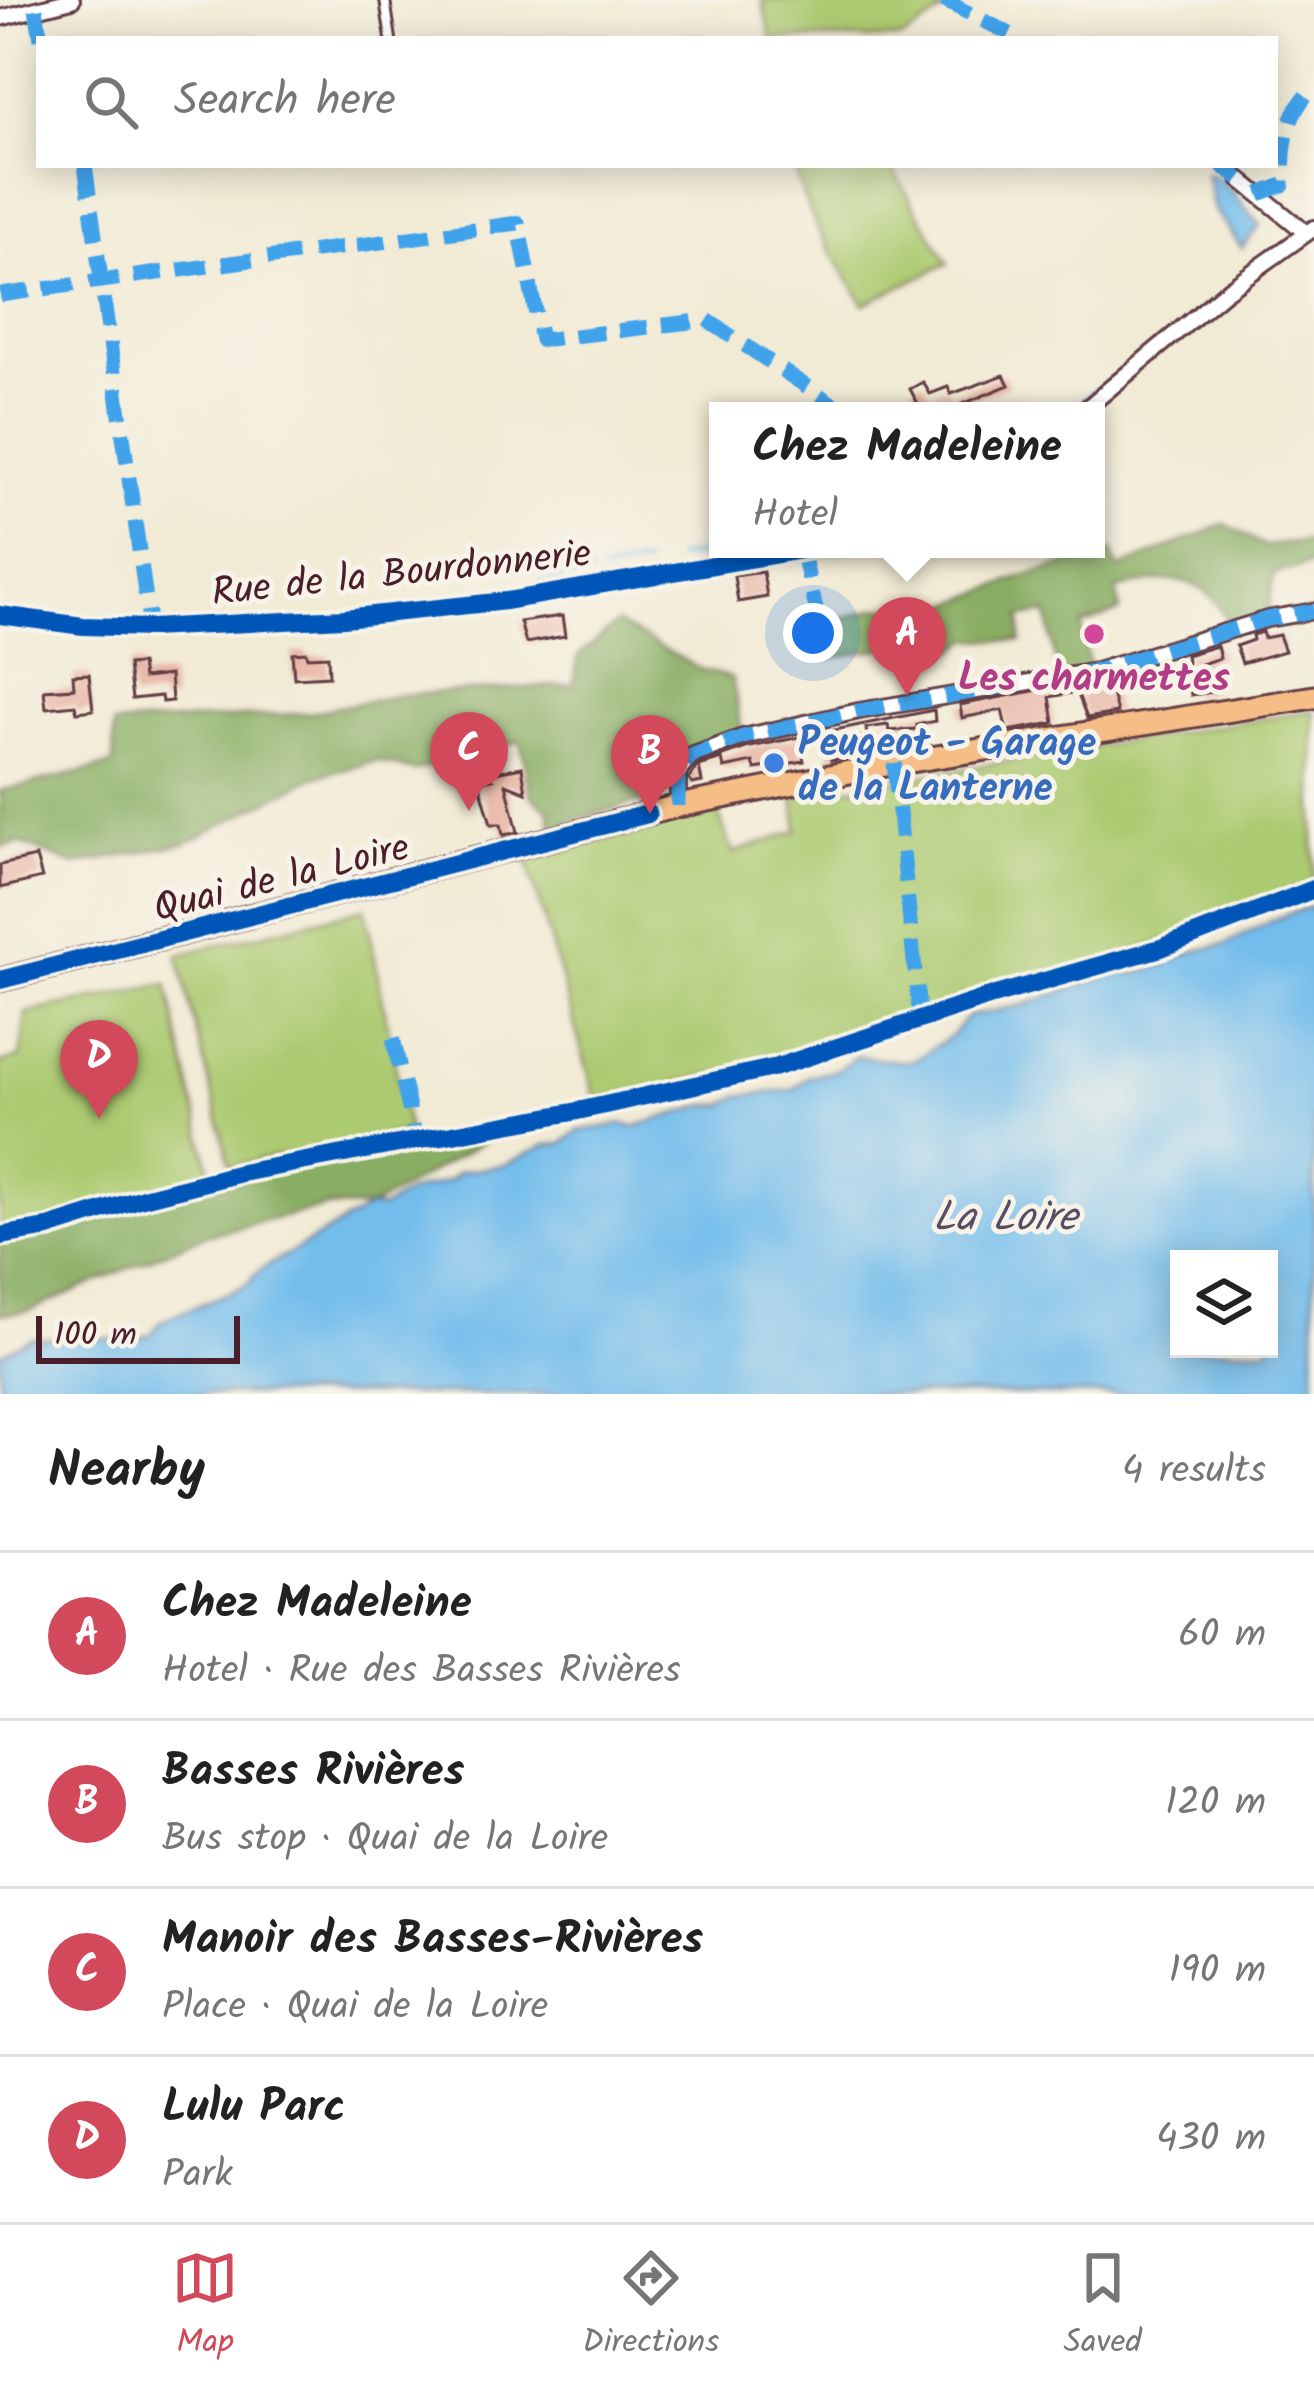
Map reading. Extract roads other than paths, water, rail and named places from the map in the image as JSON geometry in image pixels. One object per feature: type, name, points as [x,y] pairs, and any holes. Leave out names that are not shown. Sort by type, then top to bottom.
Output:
[{"type":"main road","name":"Quai de la Loire","points":[[0,980],[678,806],[894,763],[1314,697]]},
{"type":"street","points":[[0,18],[72,0]]},
{"type":"street","points":[[1094,402],[1226,291],[1310,230],[1240,179]]},
{"type":"street","name":"Rue de la Bourdonnerie","points":[[0,615],[83,626],[150,628],[344,618],[506,601],[755,558]]},
{"type":"street","points":[[678,806],[678,773],[691,757],[728,742],[859,711],[1096,671],[1267,620],[1314,611]]},
{"type":"lane","points":[[385,0],[391,36]]},
{"type":"water","points":[[1206,173],[1223,181],[1260,225],[1242,248],[1214,209]]},
{"type":"water","name":"La Loire","points":[[1314,905],[1314,1394],[0,1394],[0,1354],[30,1338],[150,1335],[161,1321],[245,1286],[260,1270],[369,1208],[383,1208],[459,1172],[504,1165],[546,1145],[562,1144],[578,1131],[623,1124],[633,1127],[706,1105],[724,1105],[739,1096],[793,1090],[808,1077],[835,1071],[858,1056],[907,1062],[952,1035],[968,1016],[1024,1005],[1109,975],[1133,974],[1226,944]]},
{"type":"waterway","points":[[1080,402],[1112,379]]},
{"type":"waterway","points":[[677,558],[709,553]]},
{"type":"waterway","points":[[602,572],[645,564]]},
{"type":"waterway","points":[[541,582],[591,574]]},
{"type":"place","name":"Les charmettes","points":[[1094,634]]},
{"type":"place","name":"Chez Madeleine","points":[[907,696]]},
{"type":"place","name":"Peugeot - Garage de la Lanterne","points":[[774,763]]},
{"type":"place","name":"Manoir des Basses-Rivières","points":[[469,811]]},
{"type":"place","name":"Basses Rivières","points":[[650,814]]},
{"type":"place","name":"Lulu Parc","points":[[99,1119]]}]
